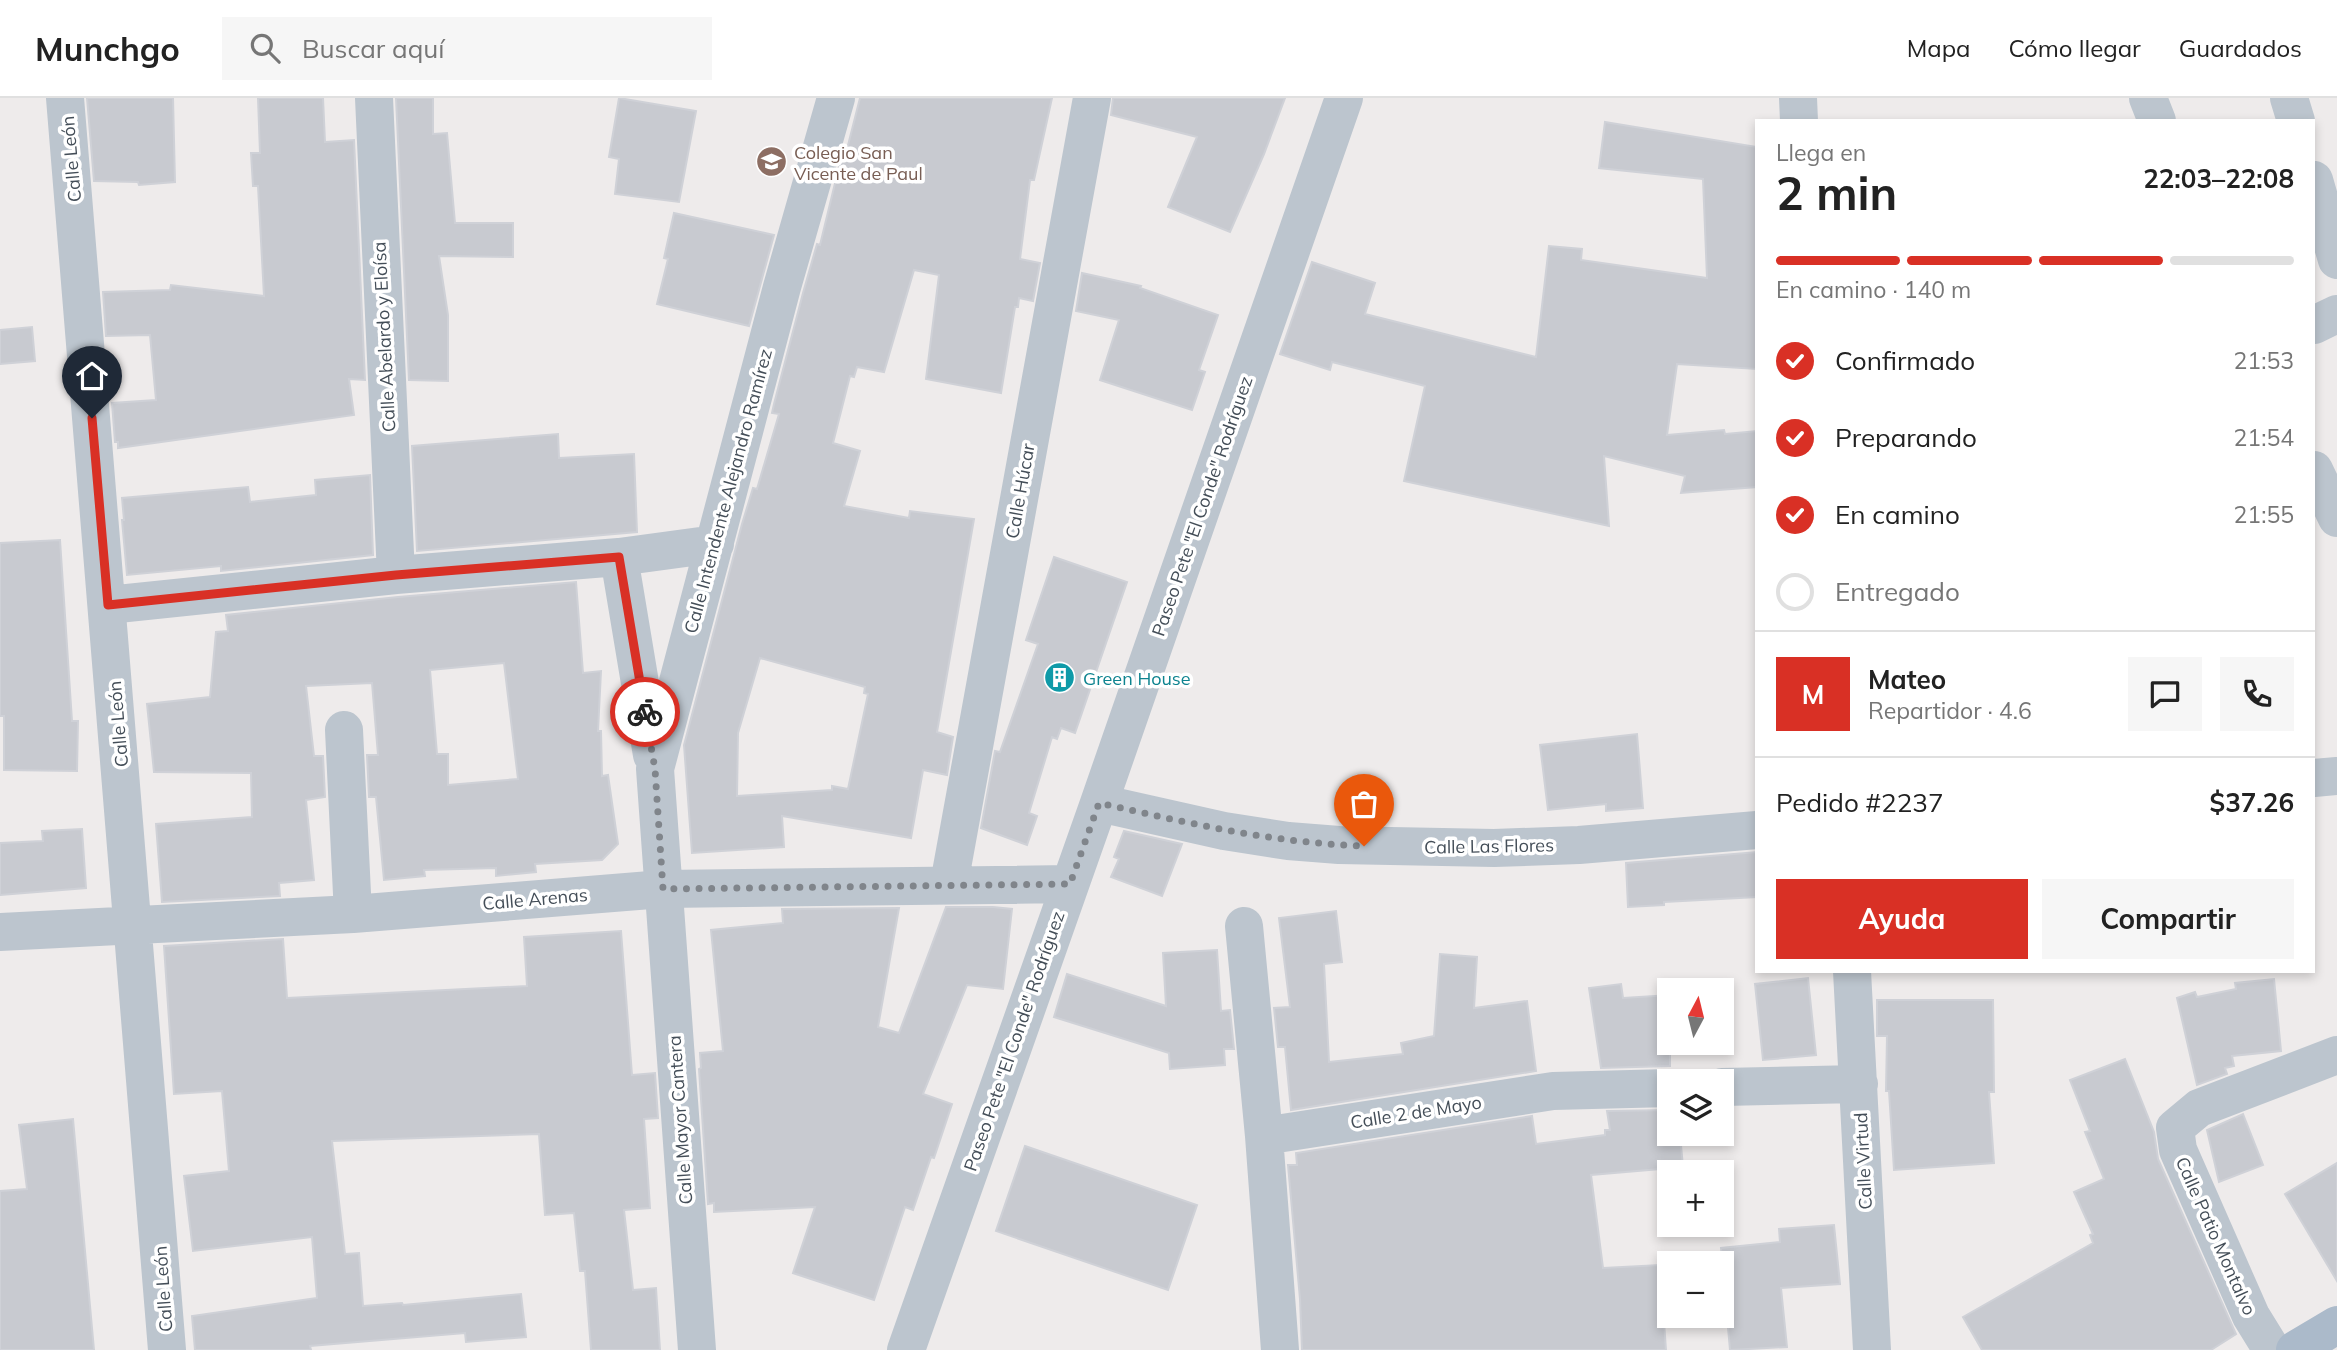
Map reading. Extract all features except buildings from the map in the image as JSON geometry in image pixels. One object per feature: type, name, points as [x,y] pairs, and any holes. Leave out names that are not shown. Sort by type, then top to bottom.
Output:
[{"type":"main road","points":[[2295,1350],[2337,1325]]},
{"type":"street","name":"Calle León","points":[[65,98],[167,1350]]},
{"type":"street","name":"Calle Abelardo y Eloísa","points":[[374,98],[396,575]]},
{"type":"street","name":"Calle Intendente Alejandro Ramírez","points":[[663,889],[655,769],[782,287],[836,98]]},
{"type":"street","name":"Calle Húcar","points":[[949,884],[1092,98]]},
{"type":"street","name":"Paseo Pete \"El Conde\" Rodríguez","points":[[906,1350],[1344,98]]},
{"type":"street","points":[[1798,98],[1799,119]]},
{"type":"street","points":[[2148,98],[2156,119]]},
{"type":"street","points":[[2289,98],[2295,119]]},
{"type":"street","points":[[2315,183],[2337,260]]},
{"type":"street","points":[[2315,325],[2337,314]]},
{"type":"street","points":[[2315,472],[2337,518]]},
{"type":"street","points":[[108,605],[396,575],[619,557],[715,544]]},
{"type":"street","points":[[619,557],[655,769]]},
{"type":"street","points":[[344,730],[354,914]]},
{"type":"street","points":[[2315,778],[2337,776]]},
{"type":"street","name":"Calle Las Flores","points":[[1099,803],[1224,831],[1288,841],[1339,845],[1494,848],[1579,845],[1755,830]]},
{"type":"street","name":"Calle Arenas","points":[[0,932],[354,914],[663,889],[1070,884]]},
{"type":"street","name":"Calle Mayor Cantera","points":[[663,889],[698,1350]]},
{"type":"street","points":[[1244,926],[1264,1136],[1280,1350]]},
{"type":"street","name":"Calle Virtud","points":[[1852,973],[1872,1350]]},
{"type":"street","name":"Calle Patio Montalvo","points":[[2272,1350],[2251,1315],[2178,1150],[2175,1128],[2199,1108],[2337,1055]]},
{"type":"street","points":[[1734,1087],[1859,1084]]},
{"type":"street","name":"Calle 2 de Mayo","points":[[1264,1136],[1553,1091],[1657,1088]]},
{"type":"way so far","points":[[645,712],[655,769],[663,889],[1070,884],[1099,803],[1224,831],[1288,841],[1364,846]]},
{"type":"place","name":"Colegio San Vicente de Paul","points":[[771,162]]},
{"type":"place","name":"Green House","points":[[1060,678]]},
{"type":"route","points":[[92,418],[108,605],[396,575],[619,557],[645,712]]}]
